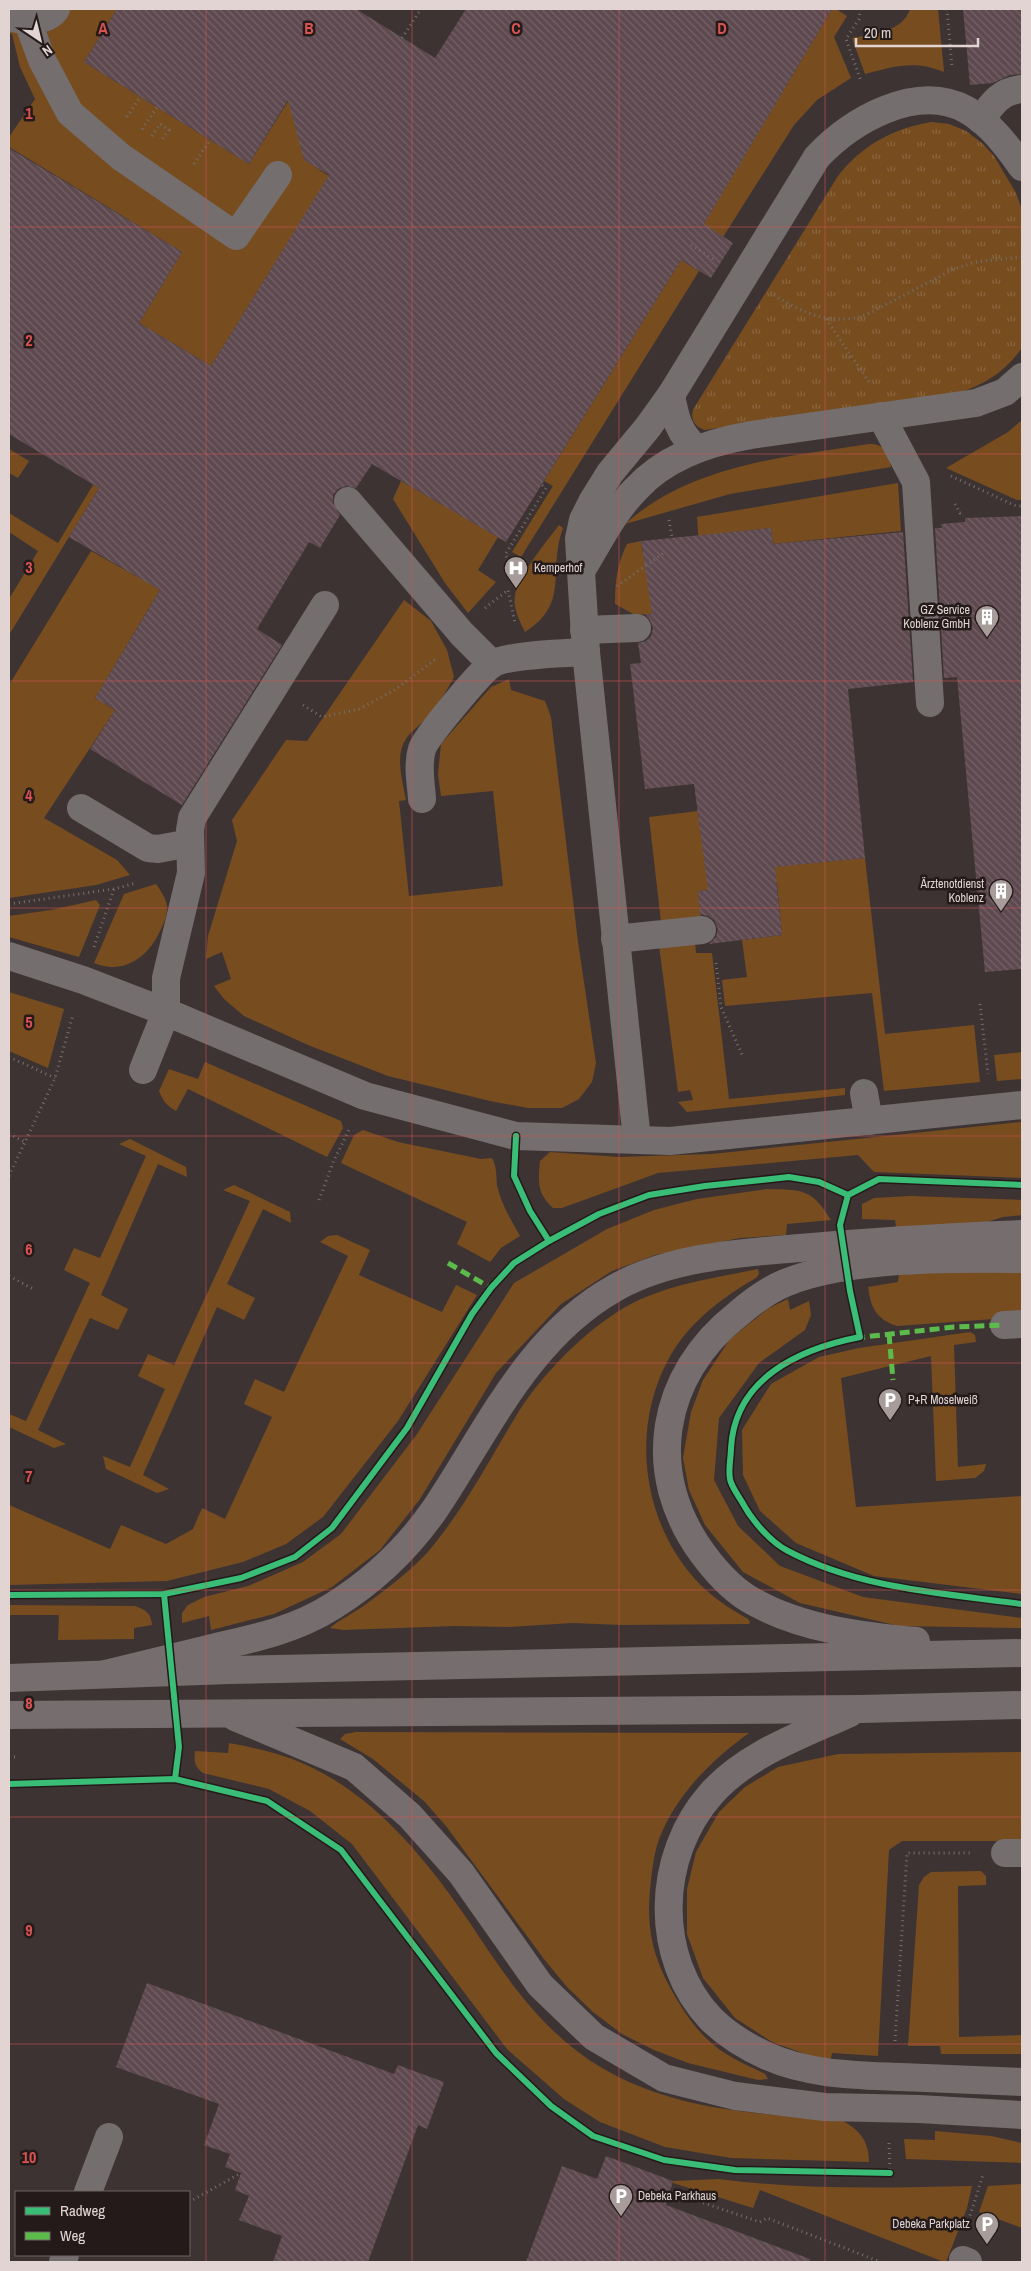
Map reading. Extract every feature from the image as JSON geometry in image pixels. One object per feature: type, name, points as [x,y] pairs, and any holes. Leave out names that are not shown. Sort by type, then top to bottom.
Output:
[{"type":"main road","points":[[1022,1234],[896,1251],[846,1268],[803,1277],[785,1283],[769,1292],[729,1321],[697,1355],[679,1389],[668,1428],[666,1452],[668,1476],[673,1498],[694,1541],[712,1565],[736,1590],[755,1603],[808,1624],[894,1639],[1022,1652]]},
{"type":"main road","points":[[105,1674],[278,1633],[332,1607],[362,1586],[417,1533],[434,1510],[506,1394],[524,1369],[544,1346],[590,1305],[615,1288],[645,1275],[680,1264],[722,1256],[793,1248],[896,1251],[1022,1259]]},
{"type":"main road","points":[[9,1678],[105,1674],[1022,1652]]},
{"type":"main road","points":[[9,1715],[861,1709],[1022,1705]]},
{"type":"main road","points":[[861,1709],[796,1738],[733,1773],[711,1793],[693,1816],[681,1841],[672,1867],[668,1892],[670,1928],[677,1959],[690,1990],[711,2019],[738,2041],[769,2057],[804,2068],[844,2074],[1022,2082]]},
{"type":"main road","points":[[224,1712],[354,1767],[410,1816],[461,1873],[540,1985],[594,2037],[664,2078],[736,2096],[825,2107],[919,2108],[1022,2115]]},
{"type":"lane","points":[[56,9],[53,13],[18,20],[70,113],[121,157],[236,236],[278,175]]},
{"type":"lane","points":[[981,120],[996,98],[1011,90],[1022,89]]},
{"type":"lane","points":[[637,1140],[585,641],[580,539],[586,511],[610,473],[648,427],[671,395],[807,172],[817,157],[832,142],[866,118],[912,103],[943,102],[956,106],[981,120],[1004,143],[1022,167]]},
{"type":"lane","points":[[581,572],[614,517],[634,490],[654,473],[697,449],[734,438],[976,403],[1005,392],[1022,377]]},
{"type":"lane","points":[[671,395],[678,428],[688,442],[697,449]]},
{"type":"lane","points":[[881,416],[916,482],[930,703]]},
{"type":"lane","points":[[348,501],[462,634],[492,664]]},
{"type":"lane","points":[[144,1070],[166,1012],[166,978],[191,873],[190,844],[192,818],[325,605]]},
{"type":"lane","points":[[422,798],[420,765],[422,748],[471,684],[492,664],[637,628]]},
{"type":"lane","points":[[81,808],[148,848],[158,849],[190,844]]},
{"type":"lane","points":[[615,939],[699,931]]},
{"type":"lane","points":[[9,956],[83,980],[166,1012],[365,1096],[516,1136],[670,1141],[1022,1106]]},
{"type":"lane","points":[[864,1092],[869,1121]]},
{"type":"lane","points":[[88,2191],[109,2136]]},
{"type":"path","points":[[402,38],[421,9]]},
{"type":"path","points":[[859,76],[846,38],[859,19],[860,9]]},
{"type":"path","points":[[947,9],[952,72]]},
{"type":"path","points":[[691,244],[716,260]]},
{"type":"path","points":[[767,291],[791,306],[826,319],[845,320],[866,315],[952,270],[975,262],[1022,257]]},
{"type":"path","points":[[826,319],[872,388]]},
{"type":"path","points":[[949,475],[1016,506],[1022,506]]},
{"type":"path","points":[[520,572],[505,555],[546,488],[542,485]]},
{"type":"path","points":[[669,520],[672,537]]},
{"type":"path","points":[[616,586],[664,553]]},
{"type":"path","points":[[481,612],[492,601],[508,590],[516,624]]},
{"type":"path","points":[[272,688],[322,717],[359,709],[368,705],[393,691],[439,656]]},
{"type":"path","points":[[9,904],[114,889],[137,882]]},
{"type":"path","points":[[93,951],[114,889]]},
{"type":"path","points":[[699,931],[699,951],[714,949],[721,1007],[743,1057]]},
{"type":"path","points":[[980,1004],[989,1079]]},
{"type":"path","points":[[9,1176],[55,1078],[74,1010]]},
{"type":"path","points":[[9,1057],[55,1078]]},
{"type":"path","points":[[319,1200],[334,1160],[351,1126]]},
{"type":"path","points":[[9,1134],[25,1142]]},
{"type":"path","points":[[9,1276],[33,1289]]},
{"type":"path","points":[[9,1757],[17,1757]]},
{"type":"path","points":[[895,2049],[907,1853],[1014,1853]]},
{"type":"path","points":[[889,2141],[890,2173]]},
{"type":"path","points":[[190,2201],[241,2173]]},
{"type":"path","points":[[965,2262],[958,2248],[983,2175]]},
{"type":"path","points":[[689,2198],[760,2222],[767,2218],[881,2262]]},
{"type":"green space","points":[[9,9],[117,9],[84,62],[249,164],[321,48],[315,167],[329,176],[211,366],[139,323],[182,252],[9,147],[9,137],[35,99],[20,67],[12,34],[9,33]]},
{"type":"green space","points":[[832,9],[836,9],[847,16],[834,37],[851,78],[817,100],[794,125],[723,237],[703,225]]},
{"type":"green space","points":[[910,9],[938,9],[944,72],[934,68],[914,65],[865,74],[852,38],[886,31],[894,27],[901,23]]},
{"type":"green space","points":[[932,122],[949,124],[966,131],[982,143],[994,156],[1016,193],[1022,210],[1022,348],[995,375],[962,392],[705,430],[698,427],[692,416],[694,408],[838,176],[857,155],[880,140],[905,129]]},
{"type":"green space","points":[[681,260],[699,271],[521,557],[512,552],[553,486],[544,481]]},
{"type":"green space","points":[[1022,420],[1022,500],[1017,500],[946,468],[1008,432]]},
{"type":"green space","points":[[869,444],[878,445],[885,450],[891,467],[730,494],[625,524],[651,504],[679,488],[709,476],[772,459]]},
{"type":"green space","points":[[9,449],[29,461],[18,478],[9,473]]},
{"type":"green space","points":[[401,481],[498,537],[478,570],[496,582],[468,613],[445,583],[393,499]]},
{"type":"green space","points":[[898,483],[901,531],[773,544],[771,528],[718,534],[676,612],[635,615],[615,604],[617,573],[627,544],[641,541],[643,555],[699,548],[697,517]]},
{"type":"green space","points":[[93,485],[99,488],[9,635],[9,599],[38,551],[9,532],[9,513],[58,543]]},
{"type":"green space","points":[[222,487],[95,698],[115,710],[44,818],[117,860],[130,875],[96,885],[9,898],[9,685],[91,551],[136,576],[184,498]]},
{"type":"green space","points":[[559,525],[563,528],[557,558],[553,598],[548,610],[539,621],[525,632],[515,605],[517,587],[521,578]]},
{"type":"green space","points":[[404,600],[431,621],[447,650],[454,677],[431,713],[407,738],[402,747],[400,760],[401,774],[406,800],[399,801],[409,896],[503,886],[493,791],[441,796],[438,774],[441,744],[491,687],[509,679],[511,690],[545,701],[551,717],[578,942],[596,1063],[592,1082],[579,1099],[562,1108],[528,1108],[490,1101],[388,1076],[308,1045],[244,1016],[224,999],[214,986],[231,979],[222,952],[206,959],[208,936],[237,841],[232,820],[286,740],[307,741]]},
{"type":"green space","points":[[698,811],[706,873],[865,858],[885,1034],[974,1025],[980,1082],[884,1091],[872,993],[725,1006],[722,980],[747,977],[742,940],[782,935],[777,883],[698,891],[701,917],[661,922],[649,817]]},
{"type":"green space","points":[[156,884],[165,899],[167,912],[155,941],[149,949],[133,962],[124,965],[115,967],[94,963],[124,894]]},
{"type":"green space","points":[[96,900],[100,905],[79,957],[9,937],[9,916],[51,910]]},
{"type":"green space","points":[[695,942],[696,953],[712,953],[729,1099],[845,1088],[845,1095],[687,1112],[678,1102],[693,1100],[690,1090],[678,1092],[659,945]]},
{"type":"green space","points":[[9,992],[64,1009],[48,1068],[9,1051]]},
{"type":"green space","points":[[1022,1052],[1022,1079],[997,1081],[994,1055]]},
{"type":"green space","points":[[205,1062],[341,1121],[343,1128],[327,1157],[188,1089],[176,1111],[170,1107],[159,1091],[169,1069],[198,1079]]},
{"type":"green space","points":[[1022,1123],[1022,1178],[874,1172],[858,1155],[658,1173],[562,1208],[553,1208],[548,1203],[541,1192],[539,1181],[540,1161],[550,1152],[619,1157],[712,1154]]},
{"type":"green space","points":[[363,1130],[398,1142],[481,1159],[492,1158],[496,1168],[497,1185],[501,1199],[520,1236],[501,1248],[490,1262],[457,1244],[467,1222],[341,1163],[354,1135]]},
{"type":"green space","points":[[130,1139],[186,1167],[187,1177],[158,1164],[101,1295],[128,1309],[118,1330],[90,1318],[38,1430],[66,1444],[54,1448],[9,1427],[9,1414],[26,1421],[90,1283],[64,1270],[74,1248],[100,1258],[146,1156],[119,1144]]},
{"type":"green space","points":[[234,1185],[290,1212],[291,1223],[263,1209],[227,1284],[255,1298],[244,1320],[217,1307],[143,1475],[169,1489],[157,1493],[106,1469],[103,1456],[130,1467],[165,1389],[138,1376],[148,1354],[174,1365],[250,1201],[223,1190]]},
{"type":"green space","points":[[767,1189],[805,1193],[818,1202],[831,1220],[787,1224],[786,1235],[740,1238],[655,1255],[612,1271],[561,1304],[496,1373],[420,1499],[380,1550],[332,1587],[274,1614],[211,1630],[209,1616],[182,1623],[182,1613],[188,1605],[204,1597],[248,1586],[303,1562],[341,1534],[417,1434],[514,1283],[607,1229],[654,1210],[697,1199]]},
{"type":"green space","points":[[910,1196],[1022,1200],[1022,1215],[1003,1217],[964,1229],[897,1234],[895,1220],[862,1219],[862,1204],[874,1198]]},
{"type":"green space","points":[[337,1235],[370,1250],[359,1275],[442,1312],[456,1285],[477,1295],[398,1421],[323,1517],[286,1544],[243,1562],[167,1581],[9,1585],[9,1505],[110,1549],[121,1525],[166,1544],[193,1529],[202,1508],[225,1519],[272,1417],[244,1404],[255,1379],[284,1392],[348,1256],[320,1242],[328,1236]]},
{"type":"green space","points":[[1022,1267],[1022,1317],[897,1326],[884,1320],[876,1312],[868,1287],[898,1282],[899,1273]]},
{"type":"green space","points":[[758,1269],[759,1274],[756,1278],[730,1294],[706,1313],[676,1347],[656,1387],[649,1415],[646,1444],[648,1473],[653,1501],[663,1529],[676,1555],[706,1590],[719,1601],[748,1619],[749,1624],[623,1625],[572,1623],[509,1627],[455,1626],[343,1630],[330,1628],[387,1588],[426,1554],[440,1537],[476,1484],[530,1395],[557,1363],[589,1333],[606,1319],[624,1308],[655,1293],[699,1281]]},
{"type":"green space","points":[[788,1299],[790,1310],[809,1301],[811,1315],[805,1330],[759,1363],[719,1418],[714,1480],[738,1526],[780,1566],[863,1597],[1022,1618],[1022,1628],[899,1626],[800,1603],[743,1572],[705,1525],[689,1490],[683,1458],[691,1412],[703,1380],[730,1339],[769,1308]]},
{"type":"green space","points":[[970,1332],[975,1335],[976,1342],[954,1345],[958,1467],[986,1464],[984,1471],[975,1478],[936,1481],[931,1356],[841,1378],[856,1507],[1022,1496],[1022,1594],[874,1576],[796,1543],[760,1511],[743,1475],[742,1430],[771,1384],[819,1357],[859,1348]]},
{"type":"green space","points":[[9,1605],[135,1606],[147,1612],[152,1625],[134,1628],[134,1639],[58,1640],[59,1615],[9,1615]]},
{"type":"green space","points":[[356,1732],[749,1733],[710,1765],[688,1790],[669,1817],[655,1856],[649,1898],[649,1915],[650,1930],[657,1959],[670,1987],[688,2017],[713,2045],[734,2059],[765,2074],[768,2079],[758,2080],[688,2063],[654,2050],[622,2034],[593,2012],[567,1987],[544,1959],[446,1826],[424,1801],[373,1759],[340,1739],[345,1734]]},
{"type":"green space","points":[[229,1743],[271,1752],[308,1766],[336,1781],[363,1800],[410,1845],[432,1871],[512,1984],[544,2022],[562,2039],[602,2068],[630,2082],[688,2102],[749,2112],[841,2120],[853,2127],[862,2136],[869,2155],[869,2162],[731,2158],[665,2147],[600,2122],[564,2099],[507,2049],[352,1844],[310,1811],[269,1789],[203,1773],[196,1766],[195,1751],[228,1753]]},
{"type":"green space","points":[[1022,1752],[1022,1841],[902,1841],[889,1850],[878,2056],[832,2053],[830,2063],[772,2042],[735,2018],[703,1978],[687,1934],[687,1889],[696,1852],[719,1812],[745,1787],[778,1767],[838,1754]]},
{"type":"green space","points":[[981,1871],[986,1876],[986,1885],[958,1886],[959,2037],[1022,2035],[1022,2054],[941,2054],[940,2046],[908,2046],[919,1885],[924,1877],[931,1872]]},
{"type":"green space","points":[[935,2131],[991,2136],[1022,2143],[1022,2163],[906,2159],[904,2139],[935,2140]]},
{"type":"green space","points":[[719,2179],[814,2187],[972,2186],[967,2208],[946,2262],[944,2262],[760,2190],[753,2208],[673,2183],[673,2181]]},
{"type":"green space","points":[[1022,2184],[1022,2228],[979,2212],[988,2186]]},
{"type":"building","name":"Kemperhof","points":[[117,9],[356,9],[435,58],[466,9],[832,9],[704,224],[733,243],[711,278],[681,260],[506,542],[372,464],[356,488],[346,486],[338,489],[333,495],[333,503],[340,515],[320,548],[309,542],[257,629],[282,645],[182,805],[90,749],[115,710],[95,698],[160,590],[69,537],[99,488],[9,434],[9,148],[182,252],[139,323],[211,366],[329,175],[304,160],[288,100],[249,164],[84,62]]},
{"type":"building","points":[[963,9],[1022,9],[1022,74],[1010,75],[993,83],[970,85]]},
{"type":"building","points":[[1022,516],[1022,969],[985,972],[957,677],[944,678],[935,528],[942,528],[941,524],[965,522],[965,518]]},
{"type":"building","points":[[771,528],[773,544],[903,532],[913,682],[848,689],[865,858],[775,867],[782,935],[709,944],[716,937],[718,929],[714,920],[700,914],[698,891],[708,890],[694,784],[645,789],[630,664],[641,663],[638,643],[646,641],[651,636],[653,628],[645,614],[652,614],[641,541]]},
{"type":"building","points":[[147,1983],[394,2074],[398,2065],[444,2082],[427,2129],[418,2125],[368,2262],[273,2262],[282,2236],[239,2220],[249,2196],[235,2190],[241,2173],[225,2167],[230,2154],[204,2145],[219,2104],[116,2067]]},
{"type":"building","name":"Debeka Parkhaus","points":[[606,2156],[673,2181],[666,2205],[810,2259],[810,2262],[526,2262],[562,2166],[597,2179]]},
{"type":"marked path","points":[[448,1263],[491,1288]]},
{"type":"marked path","points":[[855,1338],[954,1327],[1004,1325]]},
{"type":"marked path","points":[[889,1334],[893,1380]]},
{"type":"cycle path","points":[[516,1136],[514,1176],[530,1211],[549,1241]]},
{"type":"cycle path","points":[[9,1595],[164,1594],[241,1578],[295,1557],[332,1528],[407,1428],[472,1314],[491,1288],[514,1263],[549,1241],[599,1214],[649,1195],[705,1186],[789,1177],[819,1182],[848,1195]]},
{"type":"cycle path","points":[[1022,1185],[879,1179],[848,1195],[840,1225],[850,1291],[860,1337],[837,1342],[793,1359],[757,1385],[744,1403],[735,1424],[729,1472],[733,1488],[750,1516],[762,1530],[781,1547],[815,1564],[844,1574],[902,1588],[1022,1604]]},
{"type":"cycle path","points":[[164,1594],[179,1747],[175,1779]]},
{"type":"cycle path","points":[[9,1784],[175,1779],[267,1801],[341,1850],[496,2053],[551,2106],[593,2136],[664,2160],[735,2170],[890,2173]]},
{"type":"place","name":"Kemperhof","points":[[516,589]]},
{"type":"place","name":"GZ Service Koblenz GmbH","points":[[987,638]]},
{"type":"place","name":"Ärztenotdienst Koblenz","points":[[1001,912]]},
{"type":"place","name":"P+R Moselweiß","points":[[890,1421]]},
{"type":"place","name":"Debeka Parkhaus","points":[[621,2217]]},
{"type":"place","name":"Debeka Parkplatz","points":[[987,2245]]}]
